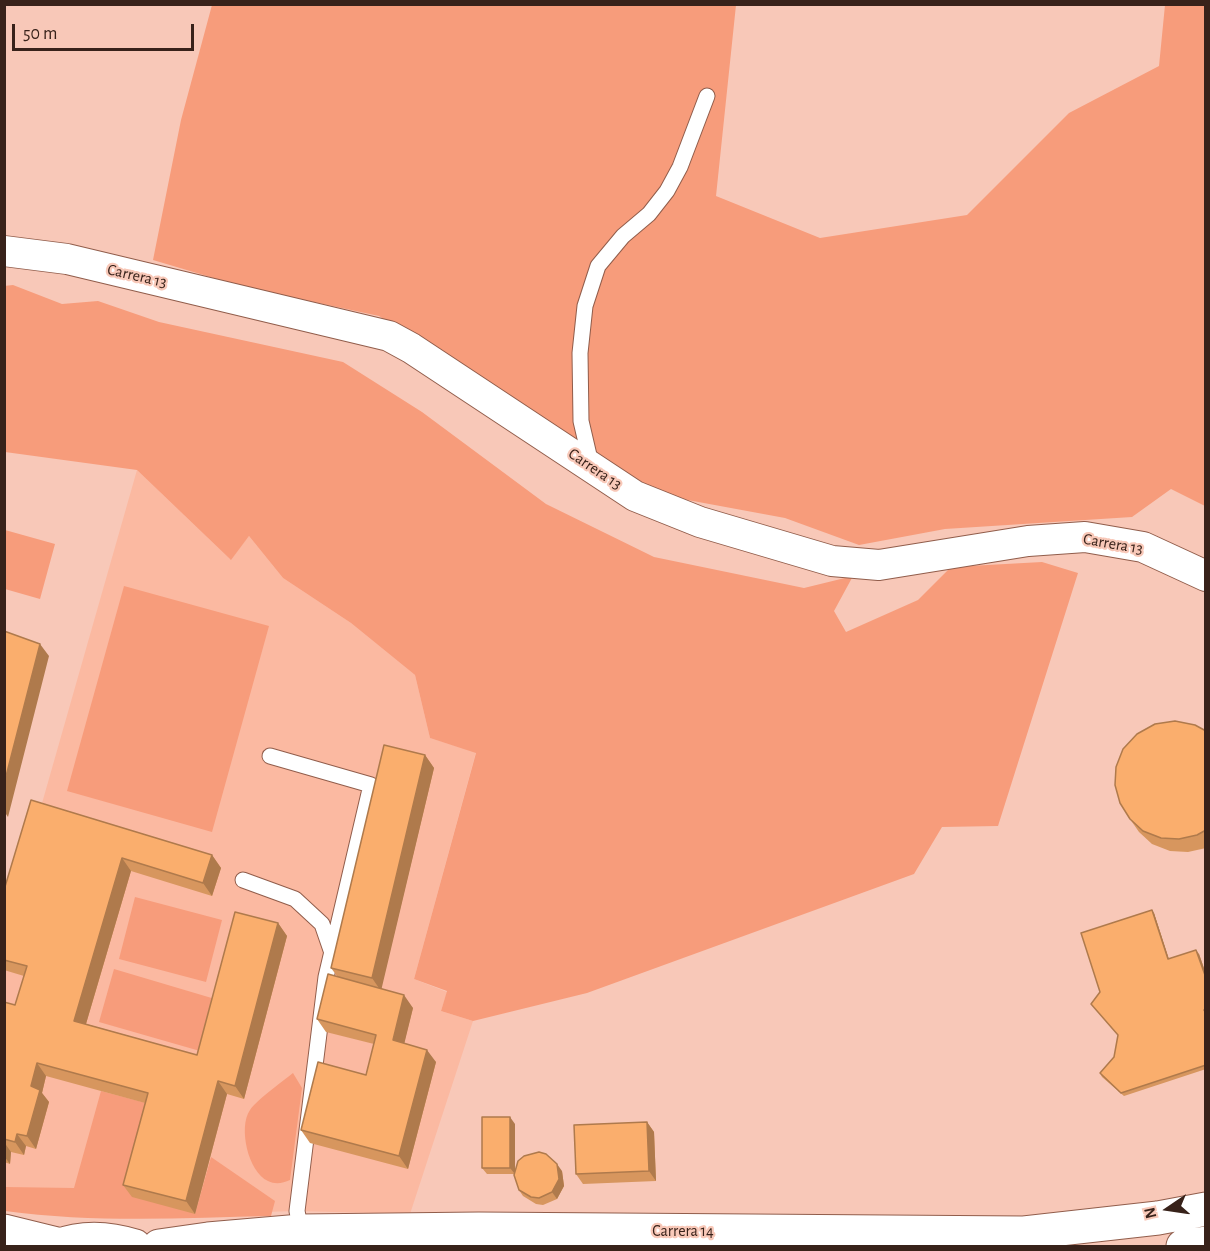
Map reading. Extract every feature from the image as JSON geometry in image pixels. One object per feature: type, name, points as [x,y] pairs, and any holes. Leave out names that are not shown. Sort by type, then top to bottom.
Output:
[{"type":"main road","name":"Carrera 14","points":[[159,1246],[208,1239],[301,1231],[491,1229],[1024,1233],[1158,1218],[1206,1209]]},
{"type":"main road","points":[[4,1231],[59,1246],[81,1240],[102,1239],[135,1246]]},
{"type":"main road","points":[[1183,1246],[1206,1243]]},
{"type":"street","name":"Carrera 13","points":[[4,251],[67,259],[389,336],[411,348],[635,496],[700,522],[832,561],[879,565],[1028,541],[1085,537],[1143,548],[1206,576]]},
{"type":"lane","points":[[591,467],[581,421],[580,353],[585,306],[598,266],[623,236],[649,214],[667,192],[680,167],[707,96]]},
{"type":"lane","points":[[270,756],[371,785],[326,977],[307,1115],[297,1211],[301,1231]]},
{"type":"lane","points":[[243,880],[295,899],[322,924],[332,953]]},
{"type":"shaded area","points":[[212,5],[736,5],[716,196],[820,238],[967,215],[1069,113],[1159,66],[1165,5],[1205,5],[1205,506],[1171,489],[1132,517],[945,529],[859,545],[785,518],[666,496],[561,435],[379,316],[244,287],[153,260],[181,120]]},
{"type":"shaded area","points":[[13,285],[62,304],[98,301],[159,322],[343,362],[422,412],[546,504],[654,557],[804,588],[853,576],[834,611],[846,632],[918,600],[951,567],[1042,562],[1078,573],[998,826],[942,827],[914,874],[587,993],[473,1021],[441,1011],[447,991],[414,979],[476,753],[430,738],[415,675],[351,623],[283,578],[249,536],[231,560],[137,470],[5,452],[4,286]]},
{"type":"shaded area","points":[[137,470],[230,559],[249,536],[283,578],[351,623],[415,675],[430,738],[476,752],[414,979],[447,992],[441,1011],[473,1021],[410,1214],[297,1211],[195,1214],[5,1195],[5,933]]},
{"type":"shaded area","points":[[5,530],[55,544],[40,599],[5,589]]},
{"type":"shaded area","points":[[124,586],[269,626],[212,832],[67,791]]},
{"type":"shaded area","points":[[135,897],[222,920],[206,982],[119,959]]},
{"type":"shaded area","points":[[114,969],[215,999],[200,1051],[99,1022]]},
{"type":"shaded area","points":[[293,1073],[302,1088],[290,1180],[274,1183],[261,1176],[250,1159],[245,1127],[250,1110]]},
{"type":"shaded area","points":[[101,1091],[157,1106],[195,1214],[211,1157],[275,1201],[271,1216],[105,1218],[5,1211],[5,1187],[74,1188]]},
{"type":"building","points":[[4,631],[40,644],[4,784]]},
{"type":"building","points":[[1175,721],[1195,725],[1206,731],[1206,830],[1197,835],[1179,839],[1161,838],[1143,831],[1130,819],[1120,803],[1115,785],[1116,767],[1123,749],[1137,734],[1155,724]]},
{"type":"building","points":[[384,745],[425,755],[372,978],[331,968]]},
{"type":"building","points":[[31,800],[212,855],[203,883],[122,858],[74,1021],[197,1055],[235,912],[278,923],[235,1086],[218,1081],[186,1201],[123,1185],[148,1093],[37,1063],[31,1086],[40,1090],[27,1136],[17,1134],[15,1142],[4,1139],[4,1002],[15,1005],[27,966],[4,960],[4,890]]},
{"type":"building","points":[[1152,910],[1168,959],[1196,950],[1206,978],[1206,1009],[1204,1010],[1206,1013],[1206,1065],[1121,1093],[1100,1073],[1114,1057],[1118,1035],[1091,1004],[1100,992],[1081,933]]},
{"type":"building","points":[[328,974],[404,995],[393,1040],[427,1050],[399,1156],[301,1130],[318,1062],[366,1075],[376,1035],[317,1019]]},
{"type":"building","points":[[482,1117],[510,1117],[510,1168],[482,1168]]},
{"type":"building","points":[[647,1122],[649,1171],[576,1174],[574,1125]]},
{"type":"building","points":[[539,1152],[546,1154],[557,1164],[559,1179],[552,1192],[539,1198],[531,1197],[519,1190],[514,1175],[518,1161],[524,1156]]}]
